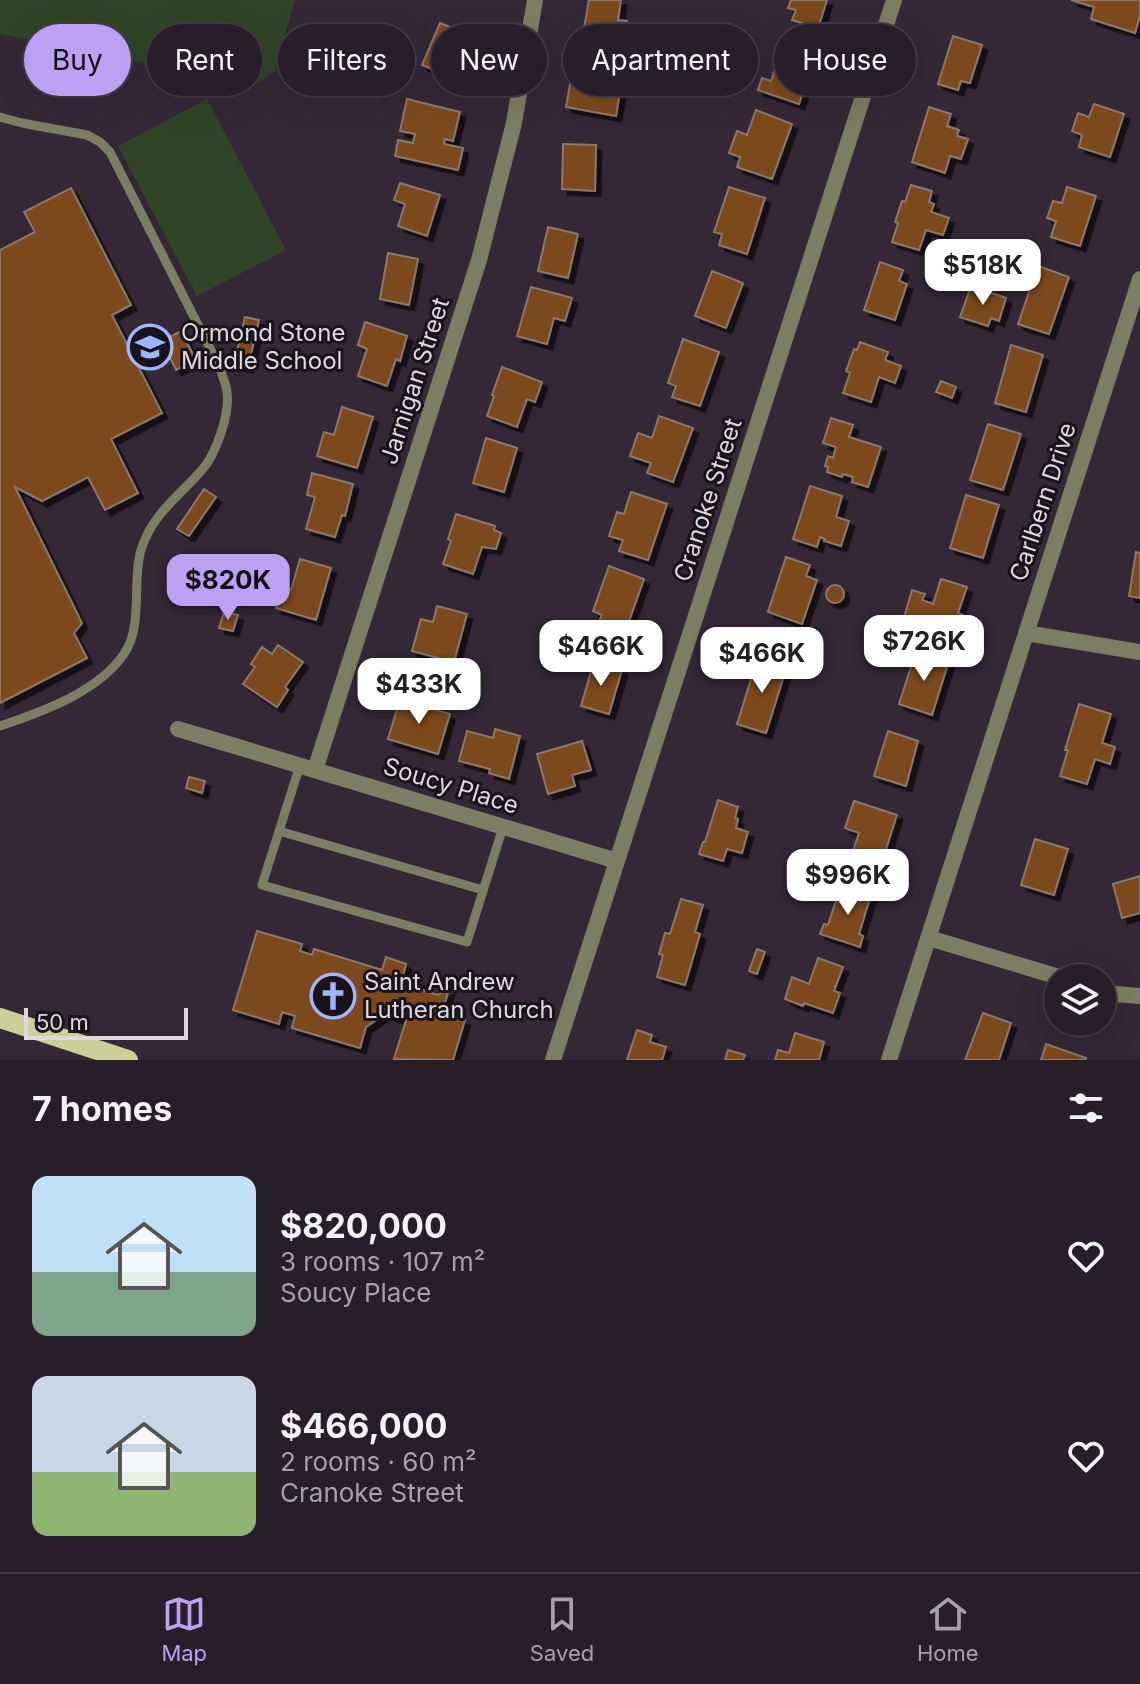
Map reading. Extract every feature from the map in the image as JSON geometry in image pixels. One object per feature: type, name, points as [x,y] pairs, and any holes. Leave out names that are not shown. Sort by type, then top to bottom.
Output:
[{"type":"main road","points":[[0,1018],[128,1060]]},
{"type":"street","name":"Jarnigan Street","points":[[308,768],[479,260],[514,123],[535,0]]},
{"type":"street","name":"Cranoke Street","points":[[553,1060],[894,0]]},
{"type":"street","name":"Carlbern Drive","points":[[889,1060],[1140,279]]},
{"type":"street","points":[[1026,633],[1140,652]]},
{"type":"street","name":"Soucy Place","points":[[178,729],[617,861]]},
{"type":"street","points":[[929,938],[1044,973]]},
{"type":"street","points":[[1116,994],[1140,996]]},
{"type":"lane","points":[[0,117],[87,135],[110,152],[220,368],[227,392],[227,407],[211,457],[158,515],[146,535],[137,563],[132,638],[124,653],[96,681],[77,694],[26,718],[0,726]]},
{"type":"lane","points":[[308,768],[279,831],[262,885],[467,942],[503,827]]},
{"type":"lane","points":[[279,831],[483,890]]},
{"type":"green space","points":[[0,0],[295,0],[288,24],[278,24],[275,71],[262,81],[262,24],[147,24],[147,63],[131,60],[131,24],[24,24],[24,39],[0,34]]},
{"type":"green space","points":[[207,99],[286,250],[197,296],[118,146]]},
{"type":"building","points":[[589,0],[621,0],[618,20],[627,21],[627,24],[585,24]]},
{"type":"building","points":[[791,0],[827,0],[819,24],[792,20],[796,10],[788,8]]},
{"type":"building","points":[[1071,0],[1140,0],[1135,33],[1091,19],[1094,7]]},
{"type":"building","points":[[953,36],[982,45],[970,83],[961,81],[958,90],[938,84]]},
{"type":"building","points":[[431,44],[431,69],[422,65]]},
{"type":"building","points":[[774,72],[774,95],[758,90],[762,78],[771,81]]},
{"type":"building","points":[[568,96],[619,96],[616,116],[566,107]]},
{"type":"building","points":[[776,96],[802,96],[799,104]]},
{"type":"building","points":[[407,99],[460,112],[453,141],[445,139],[444,144],[463,148],[458,170],[395,156],[398,140],[413,143],[415,134],[400,131]]},
{"type":"building","points":[[1094,104],[1124,114],[1110,157],[1079,147],[1082,135],[1072,131],[1078,113],[1089,117]]},
{"type":"building","points":[[929,107],[951,114],[947,126],[959,130],[957,136],[968,139],[961,159],[950,156],[945,173],[912,162]]},
{"type":"building","points":[[756,110],[792,124],[772,179],[737,167],[740,157],[729,153],[737,131],[747,135]]},
{"type":"building","points":[[563,144],[596,145],[595,191],[562,189]]},
{"type":"building","points":[[400,183],[440,195],[427,236],[398,226],[405,204],[394,200]]},
{"type":"building","points":[[911,185],[932,191],[929,202],[934,204],[931,212],[949,218],[943,235],[926,230],[919,250],[892,242],[902,201],[905,202]]},
{"type":"building","points":[[729,187],[765,198],[747,254],[719,245],[722,234],[714,232]]},
{"type":"building","points":[[1067,187],[1096,196],[1080,246],[1051,237],[1056,221],[1047,218],[1053,201],[1062,203]]},
{"type":"building","points":[[71,188],[131,305],[112,315],[162,413],[111,439],[138,493],[105,510],[88,477],[42,501],[15,487],[82,623],[74,633],[87,658],[0,703],[0,250],[35,232],[24,212]]},
{"type":"building","points":[[548,227],[578,234],[568,278],[538,271]]},
{"type":"building","points":[[388,253],[418,259],[409,305],[380,299]]},
{"type":"building","points":[[880,262],[903,270],[899,281],[907,284],[895,320],[864,310]]},
{"type":"building","points":[[1038,266],[1069,277],[1049,334],[1018,324]]},
{"type":"building","points":[[712,271],[743,283],[726,328],[695,316]]},
{"type":"building","points":[[971,286],[1006,298],[999,321],[991,318],[988,326],[960,317]]},
{"type":"building","points":[[531,287],[572,298],[565,321],[554,318],[547,344],[517,336]]},
{"type":"building","points":[[245,317],[259,320],[248,367],[234,364]]},
{"type":"building","points":[[365,322],[407,336],[400,361],[396,359],[387,386],[358,376],[367,349],[358,345]]},
{"type":"building","points":[[181,331],[196,360],[176,370],[162,341]]},
{"type":"building","points":[[683,339],[719,352],[700,406],[672,397],[676,386],[668,383]]},
{"type":"building","points":[[860,342],[888,352],[885,360],[901,366],[895,383],[879,377],[871,402],[843,393],[850,373],[846,371]]},
{"type":"building","points":[[1011,345],[1043,355],[1026,412],[995,403]]},
{"type":"building","points":[[502,367],[542,382],[535,402],[527,399],[517,427],[487,416]]},
{"type":"building","points":[[941,381],[956,387],[952,398],[936,392]]},
{"type":"building","points":[[342,407],[373,417],[357,468],[317,456],[324,432],[334,435]]},
{"type":"building","points":[[659,416],[693,428],[673,482],[647,473],[651,463],[630,456],[638,433],[652,438]]},
{"type":"building","points":[[831,418],[853,425],[849,437],[881,447],[868,487],[852,482],[853,477],[827,472],[828,456],[833,458],[836,447],[823,443]]},
{"type":"building","points":[[988,424],[1021,434],[1003,490],[970,480]]},
{"type":"building","points":[[486,438],[517,448],[504,492],[473,483]]},
{"type":"building","points":[[312,473],[353,484],[345,516],[342,515],[335,537],[306,529],[315,497],[307,495]]},
{"type":"building","points":[[810,486],[842,496],[836,517],[849,521],[841,546],[820,537],[817,547],[793,539]]},
{"type":"building","points":[[204,489],[216,497],[189,536],[177,529]]},
{"type":"building","points":[[631,492],[667,504],[648,560],[619,551],[623,540],[609,536],[617,512],[624,514]]},
{"type":"building","points":[[966,495],[999,505],[983,558],[950,548]]},
{"type":"building","points":[[456,514],[495,526],[494,530],[501,533],[496,549],[482,547],[473,574],[443,564]]},
{"type":"building","points":[[1136,552],[1140,553],[1140,598],[1129,596]]},
{"type":"building","points":[[786,557],[810,565],[806,576],[817,580],[802,624],[768,612]]},
{"type":"building","points":[[300,559],[331,568],[316,620],[276,608],[282,588],[291,590]]},
{"type":"building","points":[[609,566],[644,579],[624,635],[598,625],[602,615],[593,611]]},
{"type":"building","points":[[941,579],[967,587],[958,613],[963,615],[957,636],[903,621],[912,590],[925,594],[922,600],[933,604]]},
{"type":"building","points":[[835,585],[844,594],[835,603],[826,594]]},
{"type":"building","points":[[437,606],[467,614],[454,662],[412,651],[421,619],[433,622]]},
{"type":"building","points":[[224,612],[238,615],[233,631],[219,628]]},
{"type":"building","points":[[278,645],[303,662],[285,687],[288,690],[277,707],[243,684],[255,667],[251,664],[262,647],[272,654]]},
{"type":"building","points":[[916,651],[949,661],[932,715],[899,704]]},
{"type":"building","points":[[758,657],[787,666],[766,733],[737,724]]},
{"type":"building","points":[[594,661],[622,670],[609,714],[581,706]]},
{"type":"building","points":[[401,696],[450,714],[438,754],[388,739]]},
{"type":"building","points":[[1079,704],[1111,714],[1102,743],[1115,747],[1110,764],[1095,759],[1087,784],[1060,776]]},
{"type":"building","points":[[495,729],[520,736],[509,779],[489,773],[490,769],[459,761],[467,731],[493,738]]},
{"type":"building","points":[[888,731],[918,741],[906,786],[874,776]]},
{"type":"building","points":[[582,741],[591,770],[572,775],[575,786],[548,794],[537,754]]},
{"type":"building","points":[[189,777],[205,781],[202,793],[186,788]]},
{"type":"building","points":[[718,800],[738,807],[736,828],[748,832],[742,853],[727,849],[723,861],[699,854]]},
{"type":"building","points":[[854,801],[897,815],[879,871],[849,862],[859,833],[845,828]]},
{"type":"building","points":[[1035,839],[1068,849],[1054,895],[1021,885]]},
{"type":"building","points":[[1140,876],[1140,913],[1122,918],[1113,884]]},
{"type":"building","points":[[841,885],[871,895],[859,934],[863,936],[860,947],[820,934],[824,924],[828,925]]},
{"type":"building","points":[[681,899],[703,905],[695,932],[700,934],[685,985],[657,977],[665,933],[670,934]]},
{"type":"building","name":"Saint Andrew Lutheran Church","points":[[257,931],[302,944],[300,951],[312,955],[314,949],[382,970],[386,957],[406,964],[403,976],[419,981],[416,988],[438,995],[449,989],[442,1013],[465,1020],[453,1060],[394,1059],[406,1020],[385,1014],[366,1027],[360,1048],[292,1028],[295,1016],[282,1012],[279,1024],[233,1010]]},
{"type":"building","points":[[757,949],[765,952],[757,974],[749,971]]},
{"type":"building","points":[[818,958],[843,967],[834,991],[840,993],[833,1013],[785,999],[792,977],[809,984]]},
{"type":"building","points":[[983,1013],[1011,1023],[999,1060],[965,1060]]},
{"type":"building","points":[[637,1030],[652,1035],[650,1042],[666,1047],[662,1060],[627,1060]]},
{"type":"building","points":[[795,1033],[824,1042],[819,1060],[775,1060],[778,1050],[789,1053]]},
{"type":"building","points":[[1046,1044],[1086,1058],[1086,1060],[1041,1060]]},
{"type":"building","points":[[728,1050],[745,1055],[743,1060],[725,1060]]},
{"type":"place","name":"Ormond Stone Middle School","points":[[150,347]]},
{"type":"place","name":"Saint Andrew Lutheran Church","points":[[333,996]]}]
